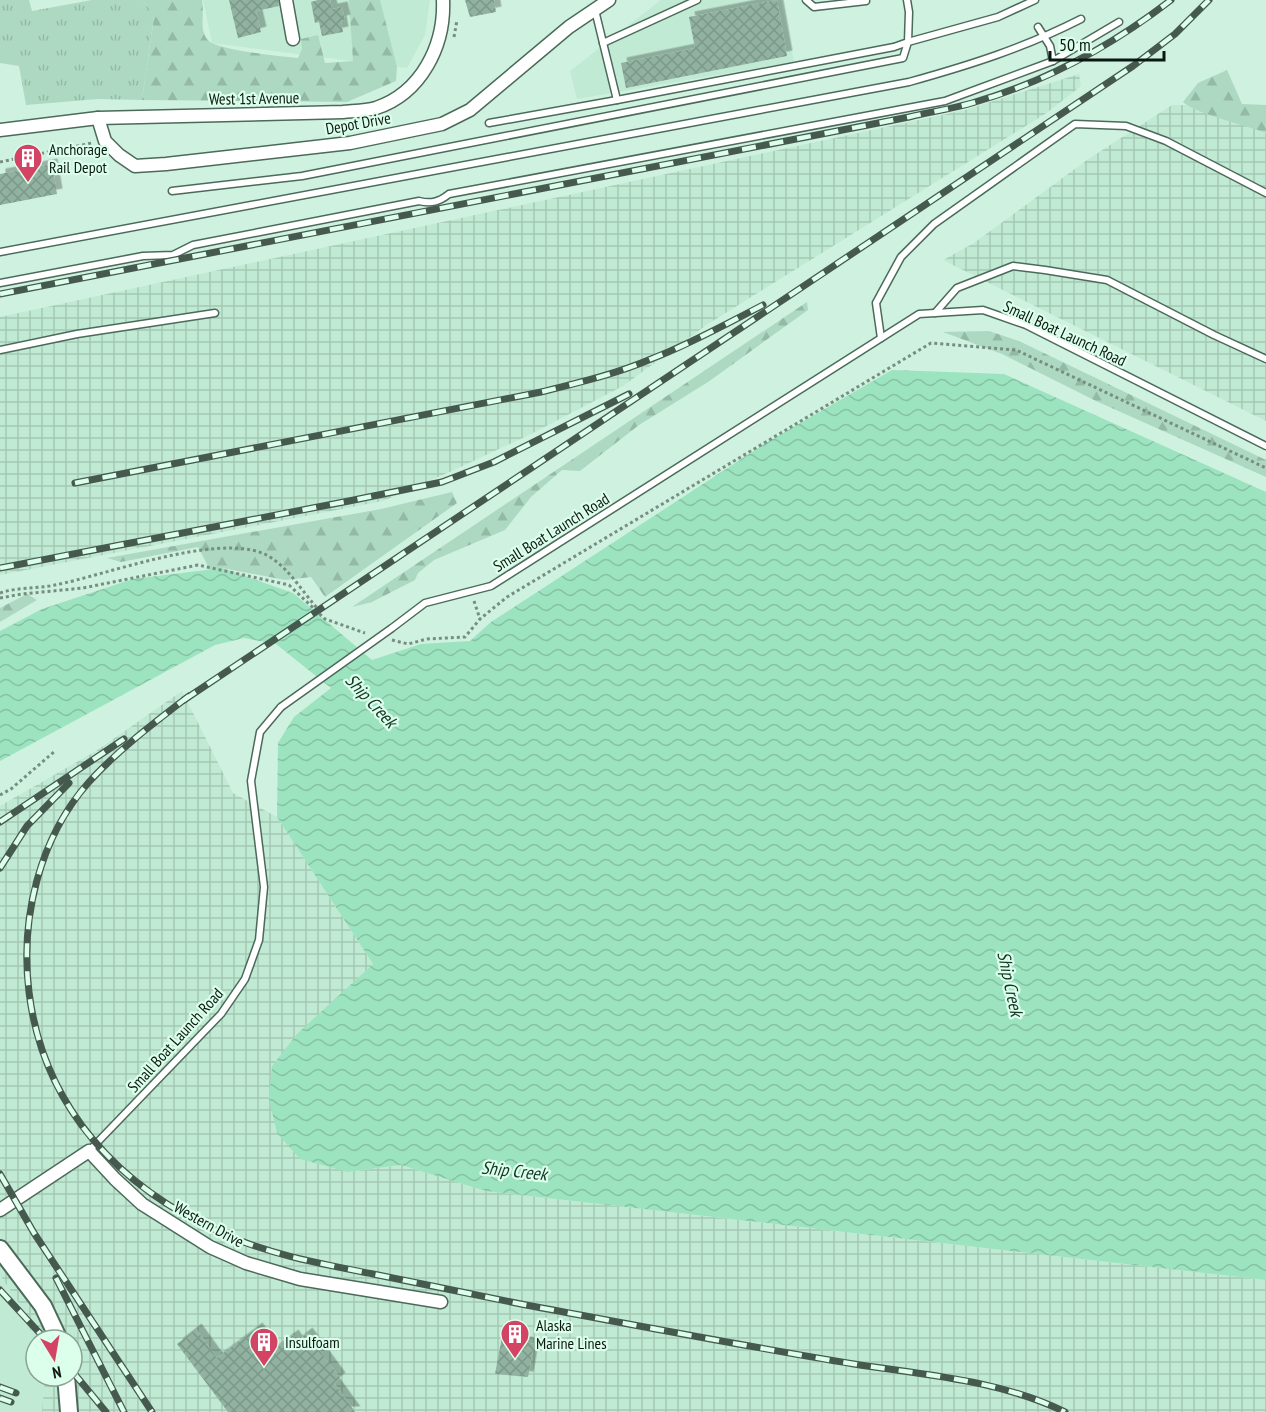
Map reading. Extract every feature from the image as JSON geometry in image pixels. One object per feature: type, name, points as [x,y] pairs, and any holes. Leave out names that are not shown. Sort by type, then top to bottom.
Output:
[{"type":"street","points":[[286,0],[293,39]]},
{"type":"street","name":"Depot Drive","points":[[98,118],[105,141],[135,166],[350,143],[442,124],[470,110],[569,27],[609,0]]},
{"type":"street","name":"West 1st Avenue","points":[[0,130],[98,118],[343,112],[375,108],[414,85],[431,62],[440,36],[443,1]]},
{"type":"street","points":[[0,1210],[89,1151]]},
{"type":"street","name":"Western Drive","points":[[89,1151],[142,1204],[210,1247],[246,1263],[300,1279],[441,1302]]},
{"type":"street","points":[[0,1249],[43,1306],[53,1328]]},
{"type":"street","points":[[67,1388],[69,1412]]},
{"type":"lane","points":[[603,43],[697,0]]},
{"type":"lane","points":[[806,0],[814,7],[866,1]]},
{"type":"lane","points":[[172,191],[302,176],[903,58],[908,42],[907,0]]},
{"type":"lane","points":[[489,123],[894,47],[998,17],[1035,0]]},
{"type":"lane","points":[[595,9],[617,100]]},
{"type":"lane","points":[[0,252],[909,82],[975,64],[1045,38],[1081,19]]},
{"type":"lane","points":[[0,283],[143,256],[173,255],[193,245],[419,201],[428,203],[441,201],[449,194],[945,101],[1053,60],[1119,22]]},
{"type":"lane","points":[[1038,27],[1050,46],[1053,60]]},
{"type":"lane","points":[[881,338],[876,303],[901,257],[934,224],[1075,124],[1126,126],[1166,141],[1266,194]]},
{"type":"lane","points":[[935,313],[957,288],[1013,266],[1046,270],[1107,280],[1266,359]]},
{"type":"lane","name":"Small Boat Launch Road","points":[[89,1151],[221,1014],[246,980],[259,940],[264,886],[251,781],[260,732],[281,707],[425,603],[491,586],[919,314],[983,310],[1026,325],[1266,446]]},
{"type":"lane","points":[[0,350],[77,334],[215,313]]},
{"type":"path","points":[[0,593],[22,588],[53,586],[195,551],[236,548],[262,553],[281,565],[326,619]]},
{"type":"path","points":[[470,591],[480,619]]},
{"type":"path","points":[[0,795],[11,789],[56,751]]},
{"type":"shaded area","points":[[203,0],[430,0],[425,35],[407,68],[212,43]]},
{"type":"shaded area","points":[[661,0],[781,0],[794,62],[577,99],[570,71]]},
{"type":"shaded area","points":[[1079,74],[1081,86],[1048,112],[708,324],[623,386],[529,435],[454,470],[383,501],[0,575],[0,317],[965,110]]},
{"type":"shaded area","points":[[1172,105],[1199,105],[1266,133],[1266,421],[943,260],[974,243],[1087,160]]},
{"type":"shaded area","points":[[182,691],[233,793],[277,817],[373,964],[337,998],[348,1172],[401,1165],[487,1191],[1266,1280],[1266,1412],[42,1412],[44,1388],[84,1388],[84,1328],[29,1328],[19,1303],[0,1275],[0,806],[96,751]]},
{"type":"shaded area","points":[[0,1275],[19,1303],[29,1328],[24,1328],[24,1388],[44,1388],[42,1412],[0,1412]]},
{"type":"green space","points":[[0,0],[29,0],[32,11],[92,0],[143,0],[154,16],[142,100],[98,99],[26,105],[19,66],[0,63]]},
{"type":"green space","points":[[143,0],[202,0],[203,27],[206,37],[215,44],[237,50],[298,58],[302,49],[301,39],[318,35],[325,63],[353,61],[349,0],[380,0],[397,67],[396,81],[347,102],[142,100],[154,17]]},
{"type":"green space","points":[[1227,70],[1242,104],[1266,105],[1266,133],[1209,115],[1183,102],[1198,83]]},
{"type":"green space","points":[[807,302],[808,310],[708,382],[639,425],[580,471],[562,470],[531,497],[505,530],[434,560],[418,573],[415,580],[372,602],[352,607]]},
{"type":"green space","points":[[989,331],[1019,341],[1266,460],[1266,477],[1096,401],[1002,354],[943,332]]},
{"type":"green space","points":[[452,492],[457,503],[325,597],[311,577],[285,580],[222,568],[210,570],[198,547],[121,562],[107,558],[381,509]]},
{"type":"green space","points":[[27,594],[37,600],[0,622],[0,608]]},
{"type":"water","name":"Ship Creek","points":[[892,370],[1004,374],[1266,492],[1266,1280],[486,1191],[401,1165],[348,1172],[300,1159],[277,1133],[269,1099],[272,1066],[297,1034],[373,964],[277,817],[278,743],[294,717],[331,688],[276,644],[244,638],[215,645],[0,761],[0,631],[42,609],[133,579],[222,568],[293,593],[372,660],[421,644],[470,641],[491,622],[766,443]]},
{"type":"building","points":[[229,0],[278,0],[279,6],[256,11],[261,32],[238,38]]},
{"type":"building","points":[[330,0],[332,9],[342,7],[345,20],[341,21],[343,32],[322,36],[319,22],[315,23],[311,2]]},
{"type":"building","points":[[465,0],[494,0],[496,12],[470,17]]},
{"type":"building","points":[[777,0],[787,56],[626,88],[621,63],[695,48],[689,17]]},
{"type":"building","name":"Anchorage Rail Depot","points":[[52,164],[57,194],[0,205],[0,174]]},
{"type":"building","name":"Insulfoam","points":[[257,1328],[273,1350],[293,1335],[297,1341],[307,1333],[340,1378],[334,1383],[355,1412],[228,1412],[177,1344],[196,1329],[217,1358]]},
{"type":"building","name":"Alaska Marine Lines","points":[[502,1337],[534,1344],[528,1377],[495,1374]]},
{"type":"railway","points":[[0,294],[964,105],[1026,85],[1051,74],[1101,48],[1171,0]]},
{"type":"railway","points":[[184,700],[1133,66],[1175,34],[1209,0]]},
{"type":"railway","points":[[75,483],[583,382],[665,353],[708,334],[763,305]]},
{"type":"railway","points":[[0,568],[442,482],[494,462],[629,394]]},
{"type":"railway","points":[[189,696],[112,758],[72,804],[57,828],[46,854],[31,908],[27,964],[29,992],[37,1034],[51,1072],[69,1107],[93,1139],[120,1168],[152,1193],[186,1215],[224,1234],[260,1248],[297,1258],[526,1305],[854,1364],[962,1380],[1015,1393],[1065,1412]]},
{"type":"railway","points":[[0,822],[124,739]]},
{"type":"railway","points":[[0,868],[27,826],[69,783]]},
{"type":"railway","points":[[0,1174],[34,1233],[152,1412]]},
{"type":"railway","points":[[56,1278],[124,1412]]},
{"type":"railway","points":[[0,1290],[35,1328]]},
{"type":"railway","points":[[84,1385],[106,1412]]},
{"type":"railway","points":[[0,1387],[16,1393]]},
{"type":"railway","points":[[0,1398],[11,1402]]},
{"type":"place","name":"Anchorage Rail Depot","points":[[28,184]]},
{"type":"place","name":"Alaska Marine Lines","points":[[515,1360]]},
{"type":"place","name":"Insulfoam","points":[[264,1368]]}]
